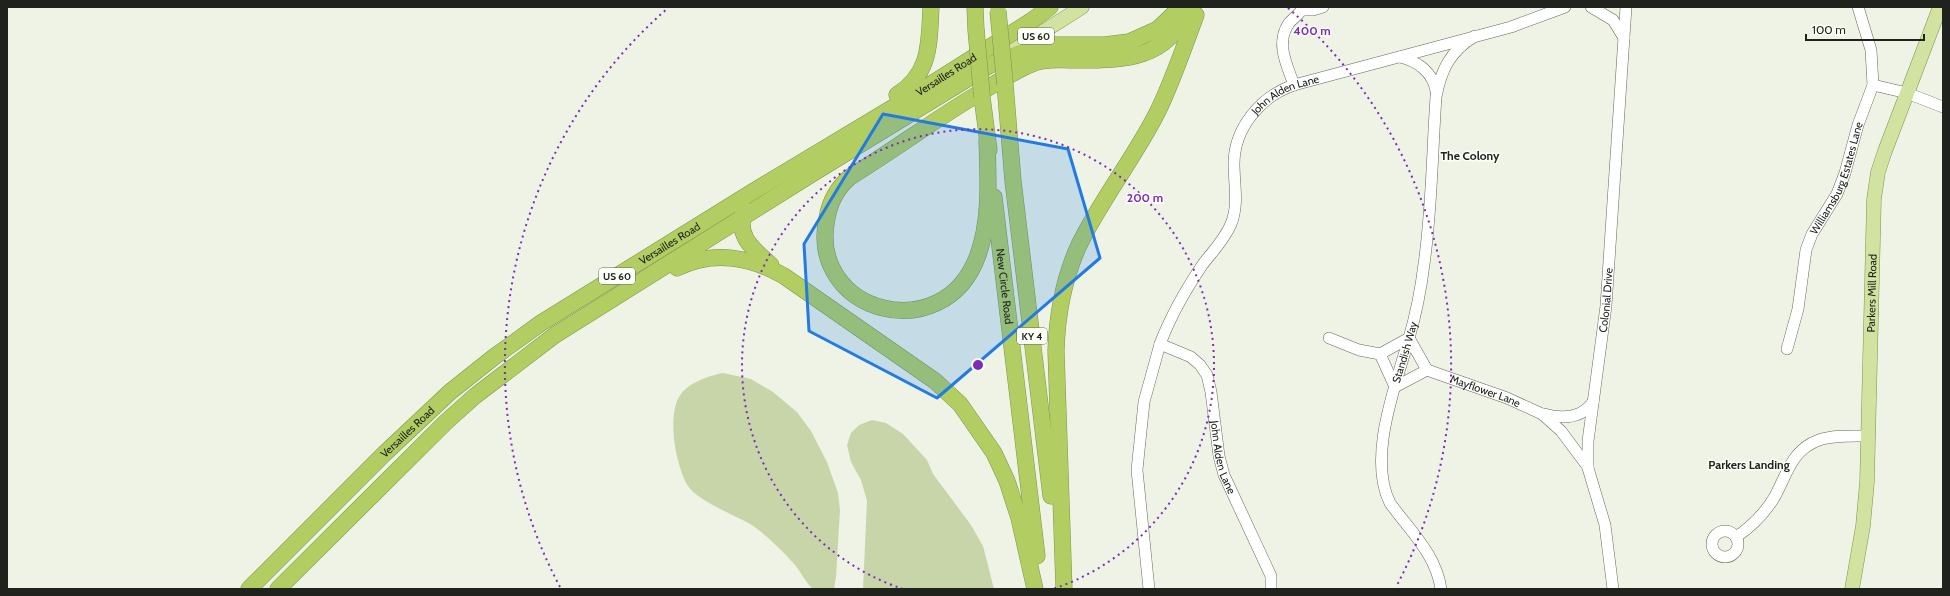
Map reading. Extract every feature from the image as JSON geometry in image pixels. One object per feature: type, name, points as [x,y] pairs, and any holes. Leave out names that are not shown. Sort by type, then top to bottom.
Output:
[{"type":"highway","points":[[780,176],[849,126],[912,84],[926,62],[931,7]]},
{"type":"highway","name":"New Circle Road","points":[[974,7],[982,97],[1041,589]]},
{"type":"highway","points":[[1031,21],[1050,7]]},
{"type":"highway","points":[[990,65],[1028,50],[1048,45],[1105,45],[1129,42],[1158,29],[1181,7]]},
{"type":"highway","points":[[988,140],[988,182],[985,221],[978,254],[963,282],[952,294],[926,308],[911,310],[879,308],[860,298],[846,288],[832,266],[825,239],[829,210],[841,185],[850,177],[966,101],[1034,63],[1056,60],[1115,60],[1150,52],[1170,38],[1178,30],[1190,7]]},
{"type":"highway","points":[[1063,589],[1056,352],[1057,325],[1063,293],[1079,246],[1160,106],[1171,83],[1198,7]]},
{"type":"highway","name":"New Circle Road","points":[[998,9],[1013,181],[1063,589]]},
{"type":"highway","name":"Versailles Road","points":[[250,588],[384,454],[450,392],[487,362],[541,324],[1031,21]]},
{"type":"highway","name":"Versailles Road","points":[[278,589],[410,456],[469,401],[555,335],[990,65]]},
{"type":"highway","points":[[749,194],[742,219],[746,241],[784,276]]},
{"type":"highway","points":[[596,309],[684,265],[709,258],[720,257],[751,261],[784,276],[935,381],[960,404],[994,453],[1007,481],[1020,518],[1035,589]]},
{"type":"main road","name":"Versailles Road","points":[[1031,21],[1054,7]]},
{"type":"main road","name":"Versailles Road","points":[[990,65],[1082,7]]},
{"type":"main road","name":"Parkers Mill Road","points":[[1852,589],[1863,526],[1867,482],[1874,199],[1878,172],[1940,7]]},
{"type":"street","points":[[1294,85],[1284,55],[1282,38],[1288,24],[1303,9],[1313,10],[1323,7]]},
{"type":"street","name":"John Alden Lane","points":[[1149,589],[1137,470],[1144,402],[1160,344],[1171,317],[1188,287],[1224,237],[1230,224],[1236,204],[1235,151],[1244,126],[1254,112],[1268,98],[1294,85],[1475,36],[1530,20],[1564,7]]},
{"type":"street","points":[[1591,7],[1613,20],[1624,38]]},
{"type":"street","name":"Colonial Drive","points":[[1613,589],[1605,525],[1588,468],[1588,441],[1606,306],[1626,7]]},
{"type":"street","name":"Williamsburg Estates Lane","points":[[1787,348],[1798,309],[1806,250],[1812,234],[1838,194],[1858,125],[1873,85],[1871,50],[1858,7]]},
{"type":"street","name":"Standish Way","points":[[1441,589],[1437,571],[1430,555],[1390,503],[1385,494],[1381,460],[1395,387],[1409,338],[1424,263],[1436,97],[1439,82],[1446,63],[1459,47],[1475,36]]},
{"type":"street","name":"Standish Way","points":[[1400,57],[1414,61],[1424,69],[1434,83],[1436,97]]},
{"type":"street","points":[[1873,85],[1907,94],[1943,108]]},
{"type":"street","points":[[1329,338],[1359,350],[1380,354],[1409,338],[1427,370],[1395,387],[1380,354]]},
{"type":"street","name":"John Alden Lane","points":[[1160,344],[1191,357],[1200,365],[1207,375],[1211,392],[1221,466],[1271,576],[1271,589]]},
{"type":"street","name":"Mayflower Lane","points":[[1427,370],[1508,398],[1542,414],[1555,418],[1575,416],[1587,410],[1593,402]]},
{"type":"street","name":"Mayflower Lane","points":[[1542,414],[1561,431],[1588,468]]},
{"type":"street","points":[[1736,537],[1750,527],[1766,509],[1778,489],[1789,464],[1801,450],[1820,440],[1868,436]]},
{"type":"highlighted area","points":[[883,114],[1068,149],[1100,258],[937,398],[809,331],[804,244]]},
{"type":"green space","points":[[723,373],[751,379],[773,392],[797,412],[811,431],[827,462],[838,493],[840,510],[834,589],[813,589],[791,561],[760,531],[700,497],[688,486],[680,467],[674,442],[673,429],[675,406],[679,397],[692,384],[705,378]]},
{"type":"green space","points":[[872,420],[886,423],[903,434],[927,460],[933,474],[971,525],[983,546],[994,589],[863,589],[867,501],[861,480],[851,462],[847,445],[851,433],[859,425]]},
{"type":"district","name":"The Colony","points":[[1470,155]]},
{"type":"district","name":"Parkers Landing","points":[[1749,464]]}]
